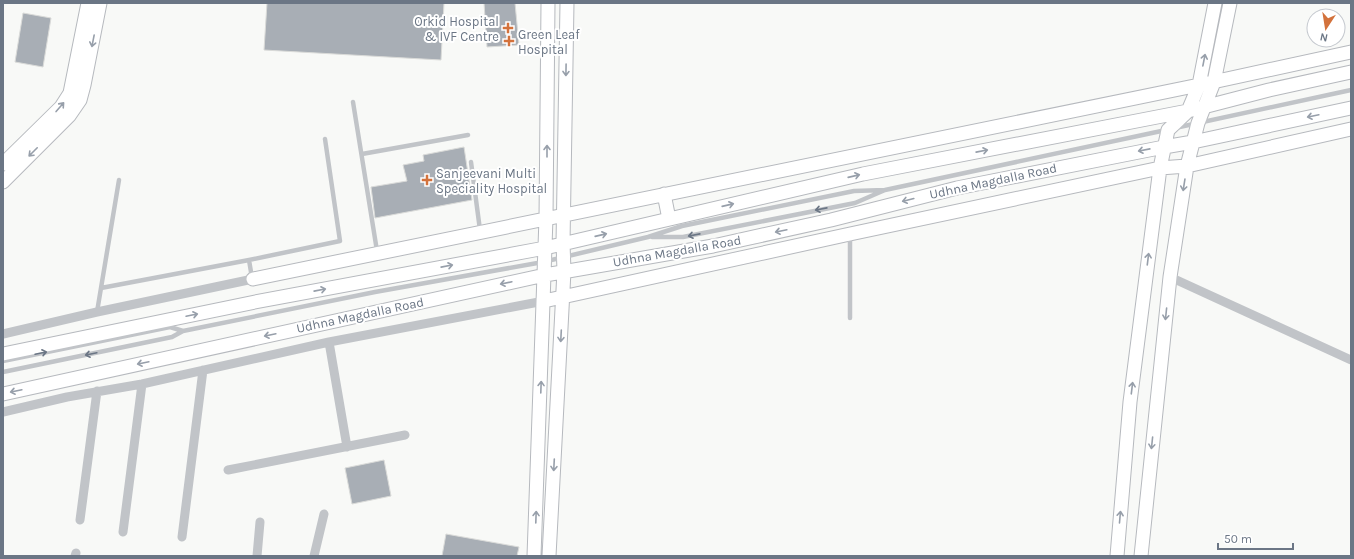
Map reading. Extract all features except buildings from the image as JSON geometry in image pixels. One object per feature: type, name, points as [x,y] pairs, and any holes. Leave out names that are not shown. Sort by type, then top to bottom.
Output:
[{"type":"street","points":[[3,164],[61,107],[70,93],[88,3]]},
{"type":"street","points":[[3,182],[69,116],[80,100],[100,3]]},
{"type":"street","points":[[534,556],[545,268],[548,3]]},
{"type":"street","points":[[549,556],[564,271],[563,244],[567,3]]},
{"type":"street","points":[[1117,556],[1130,402],[1160,168],[1168,130],[1188,110],[1199,86],[1215,3]]},
{"type":"street","points":[[1141,556],[1170,276],[1187,166],[1198,123],[1214,82],[1230,3]]},
{"type":"street","points":[[3,334],[97,312],[253,279],[1199,86],[1351,52]]},
{"type":"street","points":[[3,354],[255,302],[545,248],[863,174],[1205,107],[1269,90],[1351,72]]},
{"type":"street","name":"Udhna Magdalla Road","points":[[3,394],[545,268],[564,271],[713,246],[831,220],[957,188],[1164,146],[1192,142],[1351,108]]},
{"type":"street","points":[[3,412],[67,397],[142,384],[329,342],[544,301],[1160,168],[1187,166],[1351,129]]},
{"type":"street","points":[[664,194],[669,219]]},
{"type":"street","points":[[1170,276],[1351,360]]},
{"type":"street","points":[[329,342],[347,446]]},
{"type":"street","points":[[182,537],[203,370]]},
{"type":"street","points":[[123,532],[142,384]]},
{"type":"street","points":[[80,520],[97,391]]},
{"type":"street","points":[[228,470],[405,435]]},
{"type":"street","points":[[314,556],[324,514]]},
{"type":"street","points":[[257,556],[260,522]]},
{"type":"lane","points":[[648,237],[683,237],[855,203],[885,190],[1351,90]]},
{"type":"lane","points":[[353,102],[378,253]]},
{"type":"lane","points":[[362,154],[468,135]]},
{"type":"lane","points":[[101,288],[340,241],[325,139]]},
{"type":"lane","points":[[471,162],[481,232]]},
{"type":"lane","points":[[97,312],[119,180]]},
{"type":"lane","points":[[3,372],[172,337],[183,331],[375,292],[545,268],[564,257],[648,237],[682,226],[854,190],[885,190]]},
{"type":"lane","points":[[850,234],[850,318]]},
{"type":"lane","points":[[249,260],[253,279]]},
{"type":"lane","points":[[3,361],[170,327],[183,331]]},
{"type":"place","name":"Orkid Hospital & IVF Centre","points":[[508,28]]},
{"type":"place","name":"Green Leaf Hospital","points":[[509,41]]},
{"type":"place","name":"Sanjeevani Multi Speciality Hospital","points":[[427,180]]}]
